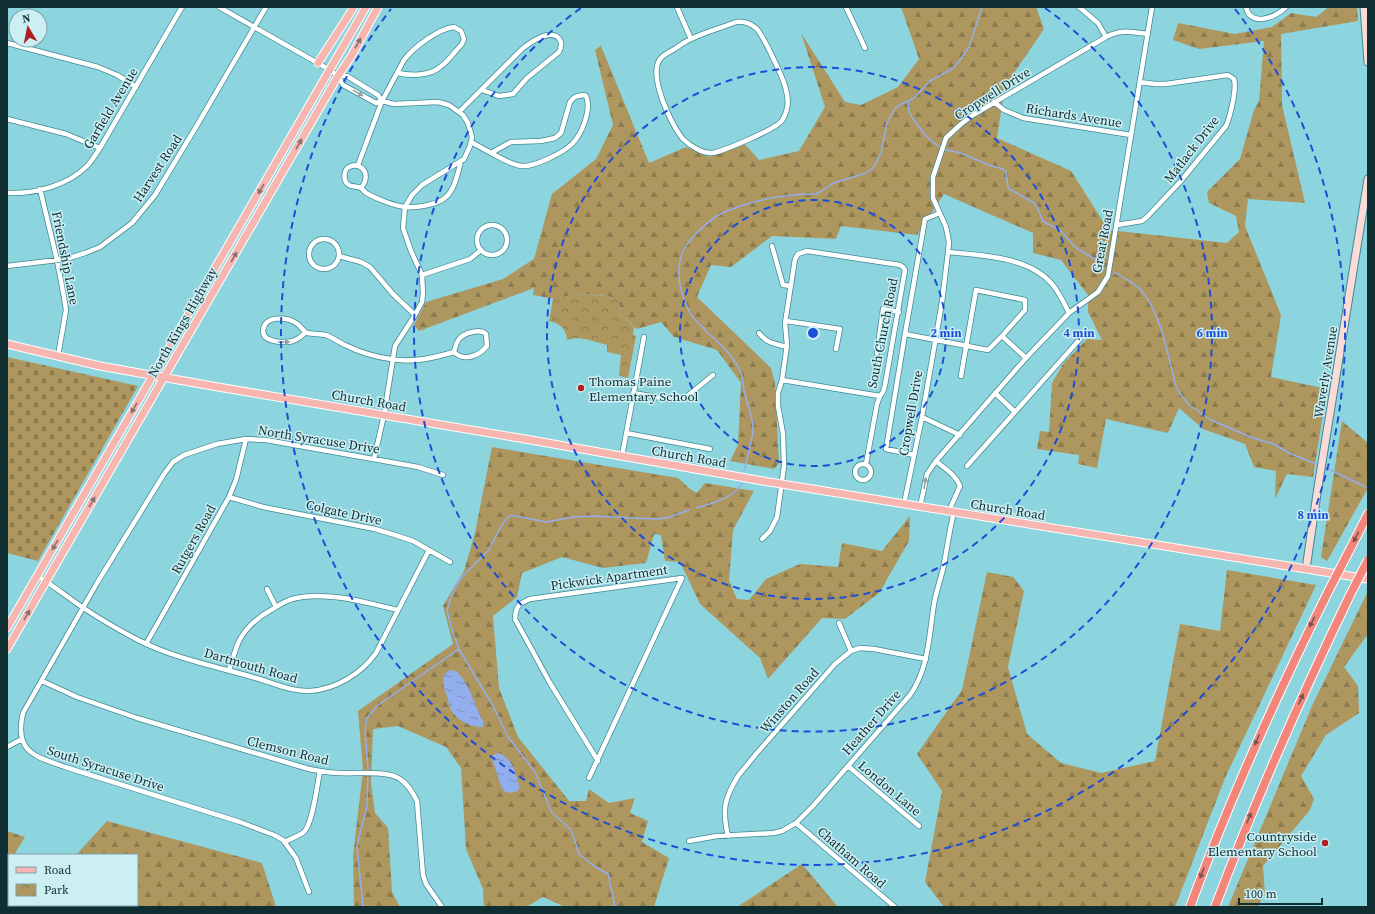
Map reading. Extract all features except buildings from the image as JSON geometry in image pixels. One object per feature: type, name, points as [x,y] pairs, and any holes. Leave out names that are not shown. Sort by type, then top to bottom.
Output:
[{"type":"highway","points":[[1190,907],[1215,841],[1260,733],[1299,649],[1368,514]]},
{"type":"highway","points":[[1215,907],[1267,775],[1303,695],[1368,560]]},
{"type":"main road","points":[[318,63],[354,7]]},
{"type":"main road","name":"North Kings Highway","points":[[7,628],[366,7]]},
{"type":"main road","name":"North Kings Highway","points":[[7,649],[338,76],[352,55],[378,7]]},
{"type":"main road","name":"Church Road","points":[[7,344],[100,366],[721,474],[1368,579]]},
{"type":"street","name":"Garfield Avenue","points":[[7,194],[61,184],[88,165],[100,148],[182,7]]},
{"type":"street","points":[[219,7],[330,70],[338,76],[342,85],[376,103],[382,101],[394,104],[438,102],[449,105],[460,112],[468,123],[472,138],[464,159],[422,185],[412,195],[405,207],[403,228],[411,251],[422,275],[422,302],[395,346],[384,415],[374,459]]},
{"type":"street","name":"Harvest Road","points":[[7,266],[57,260],[85,253],[100,247],[132,223],[155,195],[266,7]]},
{"type":"street","points":[[677,7],[691,39]]},
{"type":"street","points":[[846,7],[865,48]]},
{"type":"street","points":[[1078,7],[1098,23],[1106,37]]},
{"type":"street","name":"Great Road","points":[[920,507],[927,474],[936,462],[1026,358],[1069,313],[1098,292],[1109,271],[1152,7]]},
{"type":"street","points":[[1246,7],[1248,14],[1251,17],[1260,19],[1270,17],[1283,11],[1286,7]]},
{"type":"street","points":[[1364,7],[1368,62]]},
{"type":"street","points":[[736,22],[750,24],[755,28],[764,40],[787,91],[788,101],[786,112],[779,124],[723,150],[711,153],[703,152],[690,145],[683,139],[676,129],[661,97],[657,70],[661,58],[691,39],[736,22]]},
{"type":"street","points":[[358,165],[382,101],[408,55],[416,47],[440,32],[454,27],[461,31],[464,39],[462,44],[440,68],[433,72],[409,75],[398,73]]},
{"type":"street","name":"Cropwell Drive","points":[[904,504],[922,418],[934,340],[942,302],[948,252],[948,234],[933,198],[933,177],[946,138],[967,119],[1106,37],[1118,32],[1128,31],[1148,34]]},
{"type":"street","points":[[460,112],[523,48],[532,40],[551,34],[556,36],[561,42],[559,52],[527,78],[513,94],[499,96],[482,90]]},
{"type":"street","points":[[7,42],[98,67],[117,75],[136,87]]},
{"type":"street","name":"Matlack Drive","points":[[1117,225],[1142,221],[1180,182],[1226,126],[1235,86],[1234,79],[1228,75],[1166,84],[1140,82]]},
{"type":"street","points":[[338,76],[347,77],[378,95],[382,101]]},
{"type":"street","points":[[471,142],[491,153],[512,163],[523,166],[545,160],[566,148],[576,140],[588,113],[586,96],[575,96],[572,98],[561,133],[555,138],[541,141],[511,142],[491,153]]},
{"type":"street","name":"Richards Avenue","points":[[994,102],[1004,110],[1023,118],[1131,135]]},
{"type":"street","points":[[7,119],[66,134],[100,148]]},
{"type":"street","points":[[361,188],[366,181],[366,175],[362,167],[358,165],[349,167],[346,170],[344,178],[346,182],[349,186],[361,188],[367,194],[405,207],[436,203],[446,198],[452,190],[461,161]]},
{"type":"street","name":"Waverly Avenue","points":[[1306,569],[1368,179]]},
{"type":"street","name":"Friendship Lane","points":[[40,189],[57,260],[66,310],[58,356]]},
{"type":"street","points":[[914,455],[886,449],[925,219],[940,213]]},
{"type":"street","points":[[489,225],[494,225],[503,229],[506,233],[508,244],[502,252],[492,256],[487,255],[481,250],[477,244],[477,239],[481,230],[489,225]]},
{"type":"street","points":[[325,239],[334,242],[338,246],[339,256],[335,265],[326,270],[312,264],[309,255],[312,245],[315,242],[325,239]]},
{"type":"street","points":[[772,246],[783,285],[791,286]]},
{"type":"street","points":[[422,275],[470,259],[481,250]]},
{"type":"street","name":"South Church Road","points":[[762,539],[770,531],[775,520],[784,466],[784,451],[778,406],[778,393],[782,380],[787,347],[786,321],[795,259],[801,252],[807,251],[900,265],[903,267],[905,270],[898,312],[883,392],[880,396],[782,380]]},
{"type":"street","points":[[948,252],[1018,262],[1031,267],[1040,272],[1052,284],[1069,313]]},
{"type":"street","points":[[339,256],[361,262],[370,267],[393,294],[415,315]]},
{"type":"street","points":[[905,334],[934,340],[966,346],[988,350],[1025,310],[1025,300],[976,290],[966,346],[961,376]]},
{"type":"street","points":[[877,353],[883,309],[898,312]]},
{"type":"street","points":[[306,332],[297,339],[285,342],[273,341],[264,335],[263,331],[266,322],[270,320],[289,320],[295,322],[306,332],[327,335],[362,352],[392,360],[426,360],[454,352]]},
{"type":"street","points":[[786,321],[840,329],[836,349]]},
{"type":"street","points":[[479,332],[484,332],[486,334],[488,343],[484,350],[470,357],[464,358],[458,356],[454,352],[456,342],[464,335],[479,332]]},
{"type":"street","points":[[759,333],[762,338],[768,342],[787,347]]},
{"type":"street","points":[[1002,336],[1026,358]]},
{"type":"street","points":[[622,456],[644,337]]},
{"type":"street","points":[[967,466],[1080,339]]},
{"type":"street","points":[[634,393],[679,400],[684,398],[713,375]]},
{"type":"street","points":[[995,394],[1015,412]]},
{"type":"street","points":[[866,464],[877,404],[880,396]]},
{"type":"street","points":[[922,418],[960,435]]},
{"type":"street","points":[[626,433],[710,450]]},
{"type":"street","name":"North Syracuse Drive","points":[[84,608],[164,474],[173,462],[184,455],[217,444],[246,440],[266,440],[418,467],[443,475]]},
{"type":"street","name":"Rutgers Road","points":[[146,644],[229,497],[236,480],[246,440]]},
{"type":"street","points":[[936,462],[954,476],[958,480],[960,486],[951,512]]},
{"type":"street","name":"Colgate Drive","points":[[229,497],[263,507],[375,529],[413,541],[450,562]]},
{"type":"street","name":"Heather Drive","points":[[689,841],[782,831],[796,823],[824,794],[910,694],[922,675],[926,659],[934,603],[943,569],[951,512]]},
{"type":"street","name":"Dartmouth Road","points":[[37,576],[84,608],[146,644],[296,690],[309,691],[338,684],[352,677],[370,662],[429,550]]},
{"type":"street","name":"Pickwick Apartment","points":[[589,778],[598,761],[682,578],[530,599],[521,602],[516,610],[515,619],[550,683],[598,761]]},
{"type":"street","points":[[267,589],[276,607]]},
{"type":"street","points":[[229,670],[239,641],[248,628],[261,616],[284,602],[296,598],[313,596],[340,598],[398,610]]},
{"type":"street","points":[[7,747],[22,739],[20,723],[23,713],[84,608]]},
{"type":"street","points":[[838,623],[851,651],[860,648],[874,649],[926,659]]},
{"type":"street","name":"Winston Road","points":[[728,836],[724,816],[725,806],[731,788],[738,776],[835,664],[851,651]]},
{"type":"street","name":"Clemson Road","points":[[42,681],[77,697],[137,718],[214,742],[320,771],[338,773],[389,774],[399,778],[407,785],[417,801],[422,875],[426,884],[442,907]]},
{"type":"street","name":"South Syracuse Drive","points":[[22,739],[29,752],[39,758],[240,822],[274,835],[284,842]]},
{"type":"street","name":"London Lane","points":[[848,766],[919,826]]},
{"type":"street","points":[[309,892],[296,858],[284,842],[304,832],[307,827],[311,817],[320,771]]},
{"type":"street","name":"Chatham Road","points":[[796,823],[894,907]]},
{"type":"green space","points":[[901,7],[1036,7],[1044,29],[1005,86],[997,138],[1071,171],[1109,231],[1227,243],[1239,232],[1236,216],[1209,203],[1207,192],[1240,159],[1254,110],[1259,101],[1264,41],[1199,49],[1173,40],[1178,23],[1235,34],[1272,27],[1291,13],[1316,17],[1329,7],[1357,7],[1358,21],[1281,34],[1282,105],[1305,203],[1248,199],[1245,226],[1281,315],[1271,377],[1327,389],[1313,477],[1287,474],[1275,499],[1276,471],[1254,467],[1245,444],[1203,429],[1179,408],[1168,433],[1106,419],[1097,468],[1078,464],[1079,455],[1037,449],[1040,431],[1049,432],[1052,383],[1063,364],[1087,339],[1102,340],[1088,312],[1088,295],[1061,260],[1033,253],[1033,233],[944,194],[917,235],[841,226],[836,239],[772,236],[731,267],[711,265],[697,297],[771,368],[775,383],[779,463],[774,469],[730,461],[738,445],[741,383],[717,350],[674,337],[661,322],[637,329],[622,316],[618,300],[608,296],[577,294],[555,299],[533,295],[534,288],[419,331],[414,325],[426,302],[503,279],[534,259],[552,194],[596,159],[613,125],[595,50],[601,46],[649,163],[686,147],[709,157],[743,142],[759,160],[799,151],[825,107],[801,33],[845,102],[861,105],[898,87],[919,59]]},
{"type":"green space","points":[[577,294],[608,296],[618,300],[622,316],[634,327],[633,335],[636,336],[628,378],[619,376],[621,355],[607,352],[607,345],[577,338],[567,340],[562,327],[549,321],[553,299]]},
{"type":"green space","points":[[7,357],[138,386],[38,561],[7,553]]},
{"type":"green space","points":[[1342,421],[1368,443],[1368,488],[1327,561],[1321,557]]},
{"type":"green space","points":[[492,447],[678,478],[697,493],[705,483],[754,491],[733,530],[729,581],[737,599],[749,600],[766,579],[800,564],[838,567],[842,543],[882,551],[910,517],[909,541],[879,593],[845,619],[822,618],[768,679],[760,658],[700,604],[680,562],[665,561],[661,535],[654,534],[646,563],[603,568],[562,557],[522,573],[517,597],[493,616],[499,688],[518,737],[569,801],[586,801],[589,789],[609,803],[635,798],[630,813],[648,821],[642,842],[669,858],[654,907],[565,907],[543,897],[526,907],[484,907],[483,889],[466,849],[461,768],[446,747],[398,726],[373,729],[371,783],[375,813],[388,828],[392,892],[400,907],[354,907],[353,856],[363,770],[358,711],[453,644],[443,606],[464,571],[475,533]]},
{"type":"green space","points":[[1227,570],[1316,585],[1225,778],[1175,907],[944,907],[925,882],[942,791],[917,754],[962,690],[987,572],[1013,577],[1024,591],[1008,667],[1027,734],[1061,763],[1101,773],[1155,761],[1180,624],[1220,631]]},
{"type":"green space","points":[[1367,593],[1368,634],[1344,667],[1358,686],[1359,713],[1326,735],[1301,776],[1314,799],[1310,810],[1263,866],[1265,894],[1257,907],[1228,907],[1312,706]]},
{"type":"green space","points":[[107,821],[262,863],[276,907],[7,907],[7,884],[8,906],[138,906],[138,854],[77,854]]},
{"type":"green space","points":[[7,831],[25,837],[15,854],[8,854],[7,867]]},
{"type":"green space","points":[[802,864],[838,907],[737,907]]},
{"type":"water","points":[[454,670],[459,674],[467,686],[483,721],[484,727],[476,727],[463,722],[451,710],[443,680],[446,673]]},
{"type":"water","points":[[499,753],[508,759],[515,771],[519,789],[513,793],[508,793],[502,789],[492,759],[493,755]]},
{"type":"waterway","points":[[744,471],[751,443],[753,426],[744,391],[742,375],[730,355],[693,318],[686,306],[681,290],[679,273],[679,265],[684,249],[690,240],[704,226],[724,212],[771,198],[816,194],[833,183],[866,173],[872,169],[881,153],[887,123],[894,110],[899,105],[913,99],[930,81],[952,69],[958,63],[969,47],[982,7]]},
{"type":"waterway","points":[[908,102],[909,111],[913,119],[927,137],[942,149],[961,153],[989,165],[1003,169],[1006,172],[1008,188],[1034,203],[1043,221],[1061,231],[1075,247],[1104,265]]},
{"type":"waterway","points":[[1114,272],[1137,286],[1147,299],[1159,322],[1176,386],[1189,405],[1211,420],[1253,438],[1274,444],[1289,453],[1316,464]]},
{"type":"waterway","points":[[1326,468],[1368,488]]},
{"type":"waterway","points":[[696,508],[728,497],[742,483]]},
{"type":"waterway","points":[[615,907],[608,874],[594,866],[579,854],[572,832],[552,813],[535,772],[508,737],[493,706],[459,649],[447,610],[458,583],[488,551],[502,525],[510,516],[546,522],[574,517],[592,516],[656,519],[667,518],[689,510]]},
{"type":"waterway","points":[[363,907],[357,847],[367,806],[368,770],[365,730],[367,718],[378,705],[459,649]]},
{"type":"place","name":"Thomas Paine Elementary School","points":[[581,388]]},
{"type":"place","name":"Countryside Elementary School","points":[[1325,843]]}]
